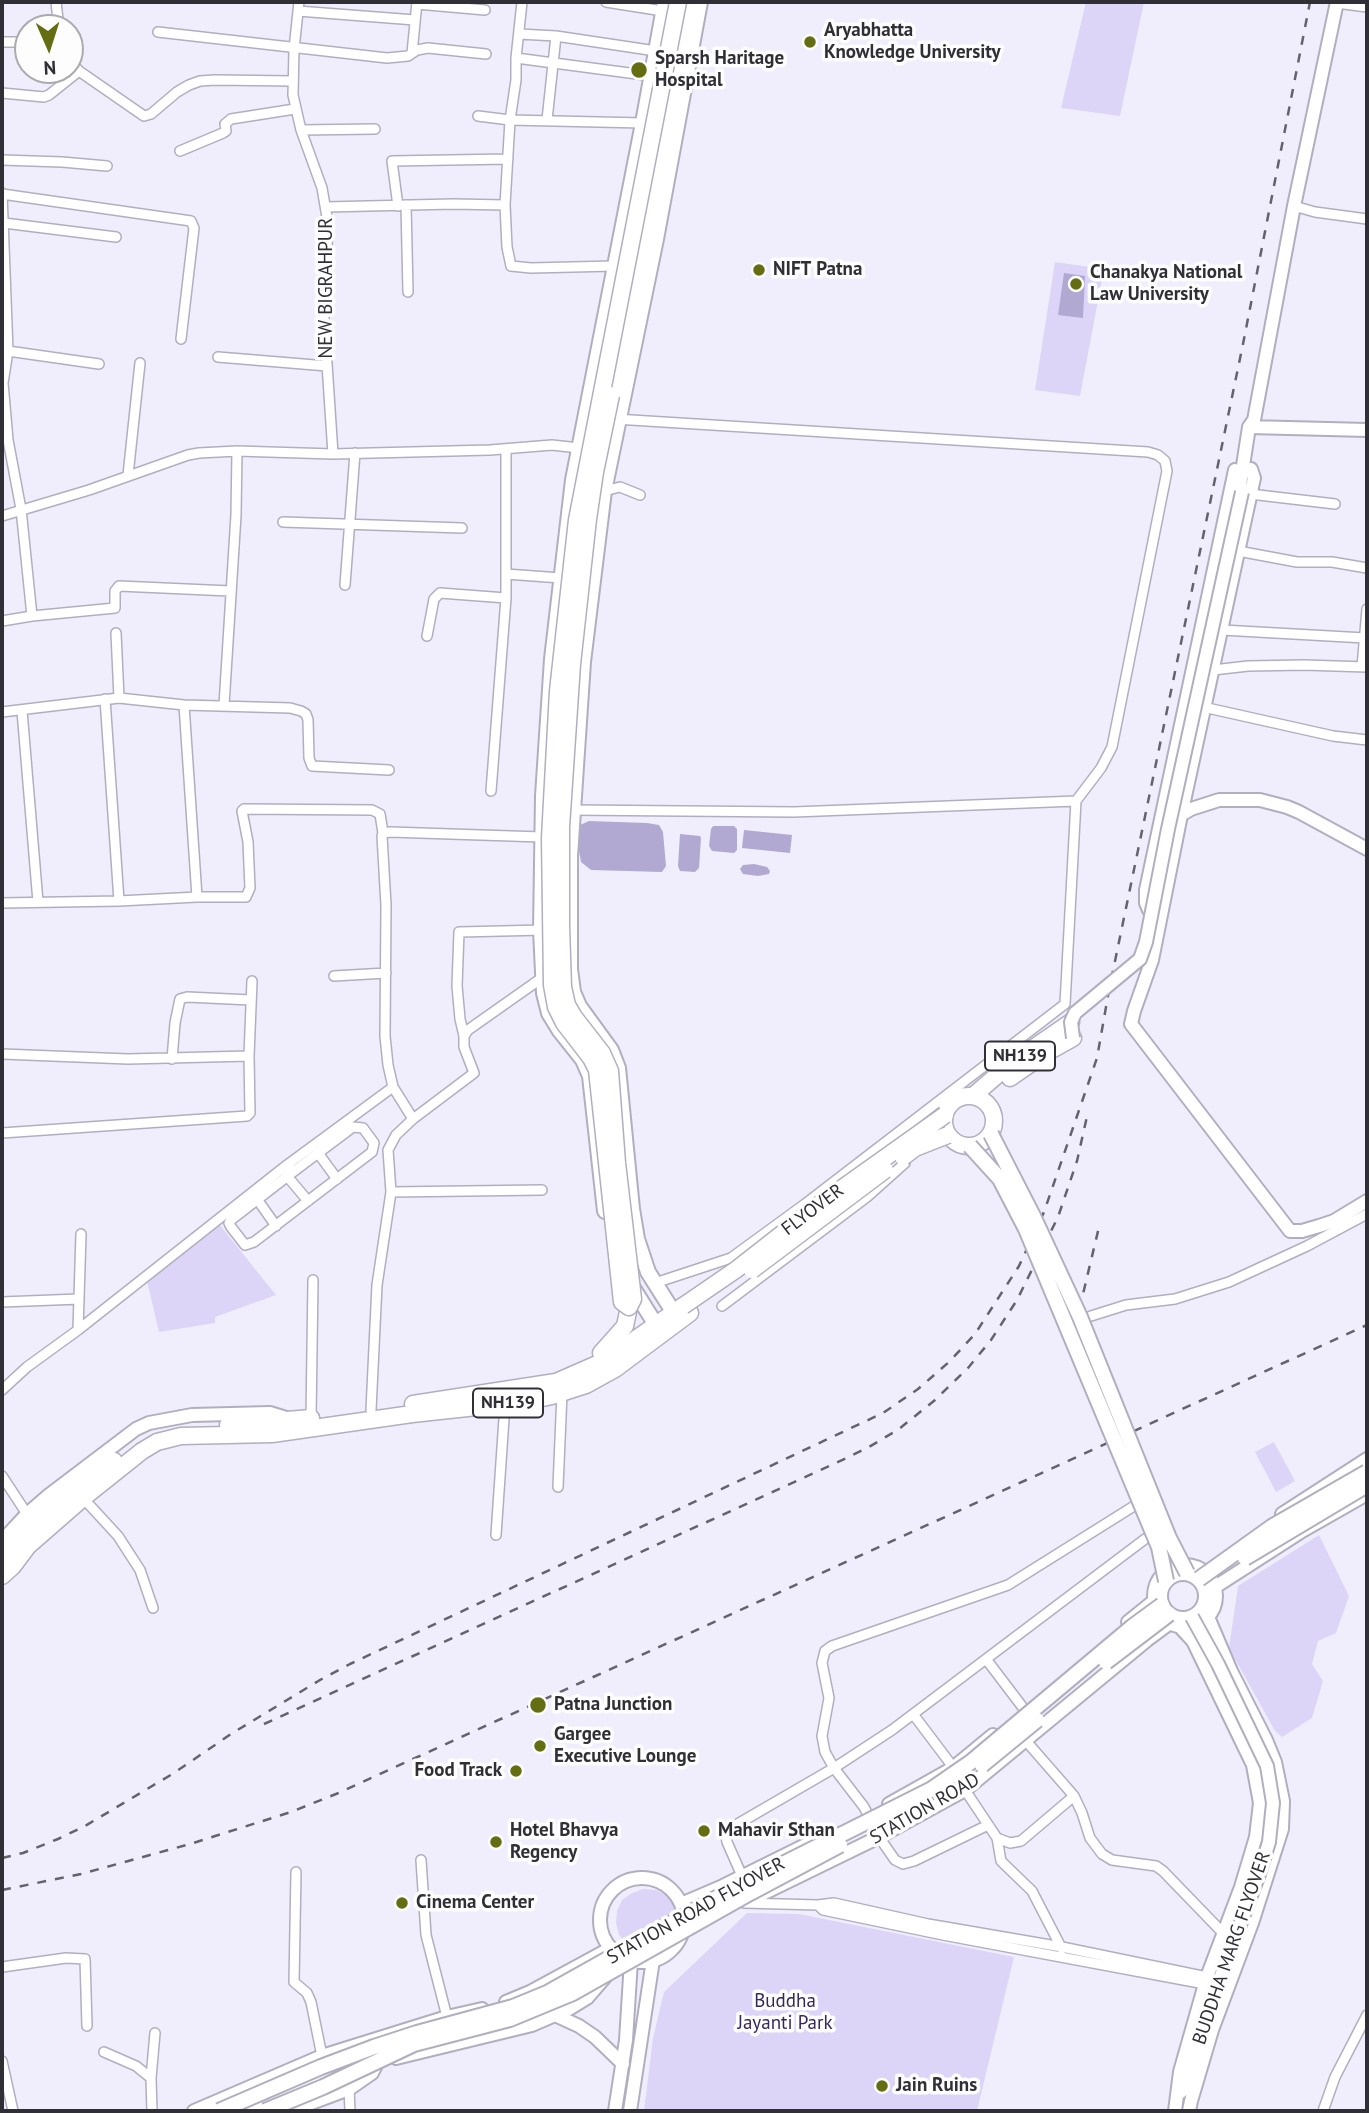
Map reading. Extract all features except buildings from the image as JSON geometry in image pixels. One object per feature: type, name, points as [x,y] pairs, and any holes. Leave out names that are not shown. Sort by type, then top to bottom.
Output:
[{"type":"highway","points":[[629,1307],[622,1301],[597,1070],[564,1023],[556,1007],[552,985],[550,838],[558,691],[577,520],[678,2]]},
{"type":"highway","points":[[588,1376],[625,1326],[633,1299],[617,1163],[610,1071],[602,1053],[567,1005],[563,987],[561,827],[572,664],[595,472],[672,92],[687,2]]},
{"type":"highway","name":"NH139","points":[[978,1098],[1072,1030]]},
{"type":"highway","name":"FLYOVER","points":[[681,1313],[820,1204],[945,1115],[951,1102],[961,1097],[978,1098]]},
{"type":"highway","points":[[945,1115],[944,1124],[948,1135],[958,1143],[970,1146],[982,1142],[991,1134],[995,1122],[992,1110],[978,1098]]},
{"type":"highway","name":"FLYOVER","points":[[681,1313],[780,1250],[915,1148],[948,1135]]},
{"type":"highway","name":"NH139","points":[[2,1557],[53,1505],[135,1446],[170,1429],[302,1419],[588,1376],[615,1369],[658,1329],[681,1313]]},
{"type":"highway","name":"NH139","points":[[2,1576],[29,1546],[83,1497],[142,1451],[168,1438],[272,1434],[412,1414],[523,1402],[562,1393],[588,1376]]},
{"type":"main road","points":[[681,1313],[648,1272],[637,1239],[618,1068],[611,1050],[579,1006],[573,992],[570,929],[572,810],[583,662],[604,491],[656,239],[700,2]]},
{"type":"main road","points":[[1336,3],[1294,206],[1253,425],[1247,474],[1240,485],[1246,493],[1238,551],[1203,707],[1152,961],[1131,1024],[1290,1231],[1319,1226],[1341,1217],[1367,1201]]},
{"type":"main road","points":[[658,1329],[616,1259],[607,1227],[590,1076],[583,1060],[549,1013],[544,993],[541,837],[547,728],[573,480],[664,6]]},
{"type":"main road","points":[[1253,425],[1367,430]]},
{"type":"main road","points":[[1247,474],[1245,456],[1253,425]]},
{"type":"main road","points":[[1161,916],[1149,910],[1146,890],[1234,473],[1238,462],[1245,456]]},
{"type":"main road","points":[[1072,1030],[1075,1013],[1140,959],[1146,942],[1168,829],[1246,493]]},
{"type":"main road","points":[[1181,815],[1219,800],[1261,800],[1299,812],[1367,849]]},
{"type":"main road","points":[[991,1134],[1080,1317],[1169,1538],[1197,1577],[1216,1598],[1208,1617],[1190,1627],[1167,1614],[1157,1581],[1164,1573],[1197,1577],[1302,1531],[1367,1494]]},
{"type":"main road","points":[[970,1146],[1000,1179],[1026,1229],[1159,1547],[1166,1581]]},
{"type":"main road","points":[[602,1188],[630,1186]]},
{"type":"main road","points":[[2,1541],[26,1514],[136,1429],[149,1423],[192,1415],[270,1413],[302,1419]]},
{"type":"main road","points":[[1197,1577],[1367,1459]]},
{"type":"main road","points":[[1197,1577],[1273,1527],[1367,1472]]},
{"type":"main road","points":[[1175,2111],[1180,2072],[1206,1980],[1256,1837],[1260,1803],[1254,1765],[1193,1641],[1167,1614],[1160,1592],[1166,1581],[1177,1574],[1197,1577],[1367,1485]]},
{"type":"main road","points":[[1167,1614],[1180,1619],[1192,1617],[1203,1607],[1206,1600],[1197,1577]]},
{"type":"main road","points":[[681,1904],[868,1815],[953,1768],[1024,1709],[1167,1614]]},
{"type":"main road","name":"STATION ROAD","points":[[684,1921],[744,1903],[879,1837],[965,1790],[1147,1640],[1167,1614]]},
{"type":"main road","name":"STATION ROAD FLYOVER","points":[[219,2111],[374,2047],[491,2014],[547,1993],[729,1891],[932,1789],[971,1762],[1132,1627],[1167,1614]]},
{"type":"main road","name":"STATION ROAD FLYOVER","points":[[265,2111],[323,2087],[414,2043],[510,2020],[573,1993],[750,1892],[922,1804],[964,1779],[1167,1614]]},
{"type":"main road","name":"BUDDHA MARG FLYOVER","points":[[1176,2097],[1187,2081],[1208,2011],[1258,1877],[1269,1842],[1273,1803],[1267,1766],[1224,1675],[1192,1617]]},
{"type":"main road","points":[[1190,2106],[1212,2031],[1252,1923],[1282,1829],[1283,1801],[1275,1762],[1208,1617]]},
{"type":"main road","points":[[636,1878],[650,1879],[664,1884],[675,1893],[681,1904],[684,1921],[677,1943],[666,1954],[653,1960],[627,1959],[611,1948],[603,1936],[600,1919],[603,1905],[610,1893],[621,1883],[636,1878]]},
{"type":"main road","points":[[194,2111],[322,2056],[512,2000],[611,1948]]},
{"type":"main road","points":[[245,2111],[331,2075],[429,2049],[515,2031],[569,2009],[587,1998],[627,1959]]},
{"type":"main road","points":[[615,2111],[622,2064],[627,1959]]},
{"type":"main road","points":[[630,2111],[653,1960]]},
{"type":"main road","points":[[555,2015],[595,2037],[622,2064]]},
{"type":"main road","points":[[290,2111],[349,2089],[372,2073],[376,2065],[370,2040]]},
{"type":"main road","points":[[1187,2081],[1190,2106]]},
{"type":"street","points":[[522,2],[510,120],[505,205],[507,247],[511,266],[614,266]]},
{"type":"street","points":[[606,2],[664,6]]},
{"type":"street","points":[[412,54],[417,3],[485,10]]},
{"type":"street","points":[[1336,3],[1367,7]]},
{"type":"street","points":[[298,6],[415,20]]},
{"type":"street","name":"NEW BIGRAHPUR","points":[[298,6],[293,81],[295,109],[326,207],[328,243],[324,319],[333,454]]},
{"type":"street","points":[[158,32],[387,58],[403,58],[421,48],[486,54]]},
{"type":"street","points":[[519,34],[556,36],[656,51]]},
{"type":"street","points":[[547,120],[556,36]]},
{"type":"street","points":[[516,58],[652,76]]},
{"type":"street","points":[[84,74],[144,116],[151,114],[177,92],[200,81],[293,81]]},
{"type":"street","points":[[2,93],[44,97],[63,84]]},
{"type":"street","points":[[180,151],[223,133],[226,131],[227,121],[295,109]]},
{"type":"street","points":[[478,116],[510,120],[643,123]]},
{"type":"street","points":[[301,130],[375,129]]},
{"type":"street","points":[[408,292],[402,205],[392,161],[508,159]]},
{"type":"street","points":[[2,160],[107,166]]},
{"type":"street","points":[[32,616],[21,509],[8,440],[3,383],[8,351],[2,193],[191,221],[194,228],[181,339]]},
{"type":"street","points":[[326,207],[505,205]]},
{"type":"street","points":[[1294,206],[1315,212],[1367,219]]},
{"type":"street","points":[[4,223],[116,237]]},
{"type":"street","points":[[8,351],[99,364]]},
{"type":"street","points":[[218,357],[327,366]]},
{"type":"street","points":[[128,475],[140,363]]},
{"type":"street","points":[[585,416],[1148,452],[1165,461],[1167,471],[1112,747],[1101,768],[1076,801],[1065,1004],[731,1258],[655,1283]]},
{"type":"street","points":[[2,516],[89,490],[188,455],[237,450],[333,454],[506,449],[552,445],[579,448]]},
{"type":"street","points":[[491,791],[506,598],[506,449]]},
{"type":"street","points":[[224,705],[236,515],[237,450]]},
{"type":"street","points":[[345,585],[355,453]]},
{"type":"street","points":[[604,491],[620,487],[640,495]]},
{"type":"street","points":[[1246,493],[1335,504]]},
{"type":"street","points":[[283,522],[463,528]]},
{"type":"street","points":[[1238,551],[1297,562],[1332,562],[1367,568]]},
{"type":"street","points":[[506,574],[561,578]]},
{"type":"street","points":[[2,621],[115,608],[115,591],[119,586],[230,591]]},
{"type":"street","points":[[428,636],[437,595],[506,598]]},
{"type":"street","points":[[1213,670],[1248,666],[1365,667],[1367,610]]},
{"type":"street","points":[[1222,630],[1365,638]]},
{"type":"street","points":[[116,633],[119,698]]},
{"type":"street","points":[[2,712],[119,698],[184,705],[289,708],[306,714],[312,766],[389,770]]},
{"type":"street","points":[[105,699],[119,901]]},
{"type":"street","points":[[184,705],[197,897]]},
{"type":"street","points":[[1203,707],[1318,733],[1367,740]]},
{"type":"street","points":[[22,711],[38,902]]},
{"type":"street","points":[[572,810],[794,812],[1076,801]]},
{"type":"street","points":[[2,903],[246,897],[249,893],[248,842],[244,809],[372,810],[380,814],[383,833],[385,1036],[388,1065],[393,1087],[413,1119]]},
{"type":"street","points":[[383,833],[541,837]]},
{"type":"street","points":[[371,1410],[377,1285],[391,1192],[388,1150],[396,1135],[413,1119],[474,1073],[464,1047],[460,1019],[457,986],[458,932],[570,929]]},
{"type":"street","points":[[464,1036],[473,1026],[542,976],[570,969]]},
{"type":"street","points":[[334,976],[386,973]]},
{"type":"street","points":[[2,1133],[247,1116],[250,1112],[252,981]]},
{"type":"street","points":[[172,1059],[180,999],[251,1000]]},
{"type":"street","points":[[2,1054],[172,1059],[249,1056]]},
{"type":"street","points":[[2,1390],[26,1367],[289,1171],[393,1087]]},
{"type":"street","points":[[353,1127],[363,1128],[374,1143],[372,1152],[276,1226],[245,1245],[229,1223],[289,1171],[353,1127]]},
{"type":"street","points":[[722,1306],[867,1196],[905,1163],[900,1131]]},
{"type":"street","points":[[318,1153],[337,1179]]},
{"type":"street","points":[[289,1171],[308,1201]]},
{"type":"street","points":[[391,1192],[542,1189]]},
{"type":"street","points":[[257,1199],[276,1226]]},
{"type":"street","points":[[1091,1316],[1126,1305],[1175,1299],[1228,1282],[1307,1246],[1367,1214]]},
{"type":"street","points":[[78,1330],[81,1234]]},
{"type":"street","points":[[302,1419],[313,1280]]},
{"type":"street","points":[[2,1302],[79,1299]]},
{"type":"street","points":[[558,1487],[562,1393]]},
{"type":"street","points":[[496,1535],[505,1404]]},
{"type":"street","points":[[2,1476],[26,1514]]},
{"type":"street","points":[[1142,1487],[1197,1577]]},
{"type":"street","points":[[83,1497],[118,1536],[140,1570],[153,1608]]},
{"type":"street","points":[[988,1825],[903,1864],[895,1860],[857,1797],[834,1768],[822,1744],[828,1706],[822,1663],[825,1651],[832,1646],[1014,1582],[1147,1498]]},
{"type":"street","points":[[742,1876],[727,1842],[729,1829],[834,1768],[913,1714],[1145,1539]]},
{"type":"street","points":[[986,1659],[1024,1709]]},
{"type":"street","points":[[913,1714],[953,1768],[997,1838],[1001,1861],[1032,1891],[1062,1947],[1064,1958]]},
{"type":"street","points":[[1026,1741],[1074,1796],[1090,1838],[1102,1854],[1112,1860],[1156,1866],[1224,1934]]},
{"type":"street","points":[[997,1838],[1010,1843],[1021,1841],[1074,1796]]},
{"type":"street","points":[[421,1860],[425,1935],[447,2017]]},
{"type":"street","points":[[296,1872],[293,1982],[307,1993],[311,2002],[322,2056]]},
{"type":"street","points":[[744,1903],[834,1903],[1064,1958],[1206,1980]]},
{"type":"street","points":[[982,1938],[1062,1947],[1206,1980]]},
{"type":"street","points":[[2,1967],[66,1958],[85,1959],[87,2026]]},
{"type":"street","points":[[1323,2111],[1335,2077],[1366,2020]]},
{"type":"street","points":[[152,2111],[151,2078],[155,2033]]},
{"type":"street","points":[[104,2052],[136,2066],[151,2078]]},
{"type":"street","points":[[2,2061],[13,2111]]},
{"type":"street","points":[[349,2089],[349,2111]]},
{"type":"green space","points":[[1086,2],[1144,2],[1120,116],[1061,108]]},
{"type":"green space","points":[[1055,262],[1104,269],[1080,396],[1035,390]]},
{"type":"green space","points":[[219,1224],[276,1295],[215,1317],[215,1323],[159,1332],[147,1281]]},
{"type":"green space","points":[[1274,1442],[1295,1481],[1276,1492],[1255,1452]]},
{"type":"green space","points":[[1319,1535],[1349,1596],[1336,1633],[1318,1641],[1312,1664],[1323,1681],[1312,1718],[1282,1737],[1275,1731],[1229,1648],[1238,1586]]},
{"type":"green space","points":[[643,1889],[656,1890],[667,1895],[675,1905],[678,1916],[627,1944],[619,1935],[617,1911],[622,1900]]},
{"type":"green space","name":"Buddha Jayanti Park","points":[[747,1913],[799,1914],[1014,1957],[977,2111],[644,2111],[653,2038],[664,1992]]},
{"type":"shaded area","points":[[1064,273],[1085,276],[1083,318],[1058,315]]},
{"type":"shaded area","points":[[589,821],[659,825],[663,832],[666,866],[662,872],[591,870],[581,862],[576,835],[580,825]]},
{"type":"shaded area","points":[[713,826],[734,826],[737,829],[737,850],[734,853],[712,851],[709,846]]},
{"type":"shaded area","points":[[744,830],[792,835],[790,853],[742,848]]},
{"type":"shaded area","points":[[680,834],[701,838],[699,868],[695,872],[680,871],[678,866]]},
{"type":"shaded area","points":[[743,865],[767,867],[769,874],[743,874],[740,869]]},
{"type":"railway","points":[[2,1858],[23,1853],[85,1826],[174,1773],[231,1734],[350,1664],[883,1413],[918,1389],[975,1334],[1019,1266],[1044,1212],[1097,1058],[1310,2]]},
{"type":"railway","points":[[264,1724],[836,1463],[899,1429],[935,1400],[968,1368],[991,1340],[1017,1300],[1058,1217],[1077,1161],[1088,1112]]},
{"type":"railway","points":[[1075,1308],[1083,1294],[1099,1227]]},
{"type":"railway","points":[[2,1890],[81,1874],[190,1844],[291,1812],[336,1794],[1367,1325]]},
{"type":"place","name":"Aryabhatta Knowledge University","points":[[810,42]]},
{"type":"place","name":"Sparsh Haritage Hospital","points":[[639,70]]},
{"type":"place","name":"NIFT Patna","points":[[759,270]]},
{"type":"place","name":"Chanakya National Law University","points":[[1076,284]]},
{"type":"place","name":"Patna Junction","points":[[538,1705]]},
{"type":"place","name":"Gargee Executive Lounge","points":[[540,1746]]},
{"type":"place","name":"Food Track","points":[[516,1771]]},
{"type":"place","name":"Mahavir Sthan","points":[[704,1831]]},
{"type":"place","name":"Hotel Bhavya Regency","points":[[496,1842]]},
{"type":"place","name":"Cinema Center","points":[[402,1903]]},
{"type":"place","name":"Jain Ruins","points":[[882,2086]]}]
